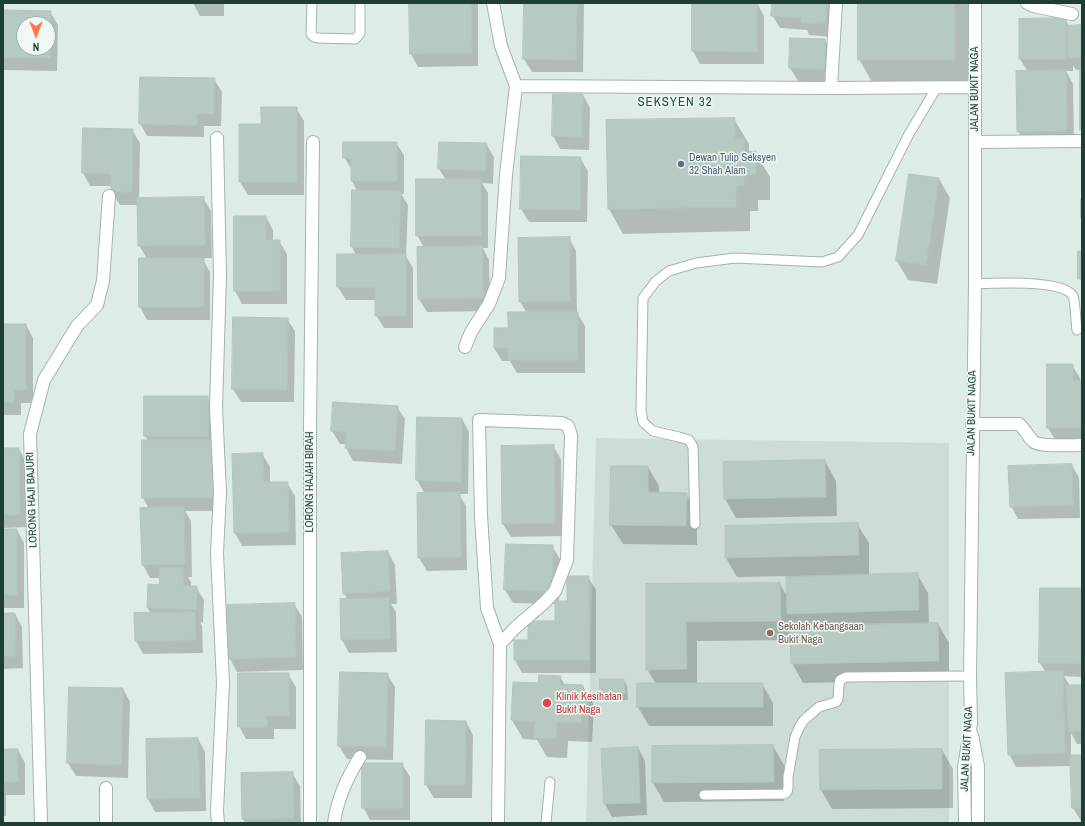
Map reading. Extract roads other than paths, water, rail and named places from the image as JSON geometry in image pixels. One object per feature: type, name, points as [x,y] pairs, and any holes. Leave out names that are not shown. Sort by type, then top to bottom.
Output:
[{"type":"street","points":[[465,347],[471,332],[490,304],[499,278],[506,175],[516,86],[501,46],[493,3]]},
{"type":"street","points":[[831,88],[836,3]]},
{"type":"street","name":"JALAN BUKIT NAGA","points":[[966,823],[964,767],[971,724],[972,424],[975,284],[975,3]]},
{"type":"street","points":[[1027,3],[1033,6],[1072,14]]},
{"type":"street","points":[[516,86],[831,88],[975,87]]},
{"type":"street","points":[[217,138],[220,275],[216,408],[220,492],[217,553],[223,683],[218,823]]},
{"type":"street","points":[[975,142],[1082,141]]},
{"type":"street","name":"LORONG HAJAH BIRAH","points":[[310,823],[312,142]]},
{"type":"street","name":"LORONG HAJI BAJURI","points":[[42,823],[30,434],[44,380],[77,326],[97,305],[103,281],[108,196]]},
{"type":"street","points":[[498,823],[500,644],[487,608],[481,516],[479,420],[562,423],[568,426],[571,435],[567,560],[555,591],[500,644]]},
{"type":"street","points":[[972,424],[1019,424],[1024,428],[1030,438],[1042,445],[1082,445]]},
{"type":"street","points":[[971,724],[978,766],[978,823]]},
{"type":"street","points":[[334,823],[340,799],[350,772],[360,757]]},
{"type":"street","points":[[106,788],[106,823]]},
{"type":"lane","points":[[312,3],[311,34],[314,37],[355,39],[360,33],[360,3]]},
{"type":"lane","points":[[695,524],[694,447],[689,440],[653,431],[643,422],[641,410],[643,298],[656,281],[669,271],[696,263],[735,258],[822,262],[838,257],[858,235],[909,134],[937,87]]},
{"type":"lane","points":[[975,284],[1010,283],[1053,285],[1065,289],[1073,296],[1077,330]]},
{"type":"lane","points":[[704,795],[784,794],[787,792],[795,737],[800,726],[804,720],[818,707],[836,702],[838,699],[840,680],[846,677],[970,676]]},
{"type":"lane","points":[[546,823],[550,782]]},
{"type":"place","name":"Dewan Tulip Seksyen 32 Shah Alam","points":[[681,164]]},
{"type":"place","name":"Sekolah Kebangsaan Bukit Naga","points":[[770,633]]},
{"type":"place","name":"Klinik Kesihatan Bukit Naga","points":[[547,703]]},
{"type":"district","name":"SEKSYEN 32","points":[[675,103]]}]
